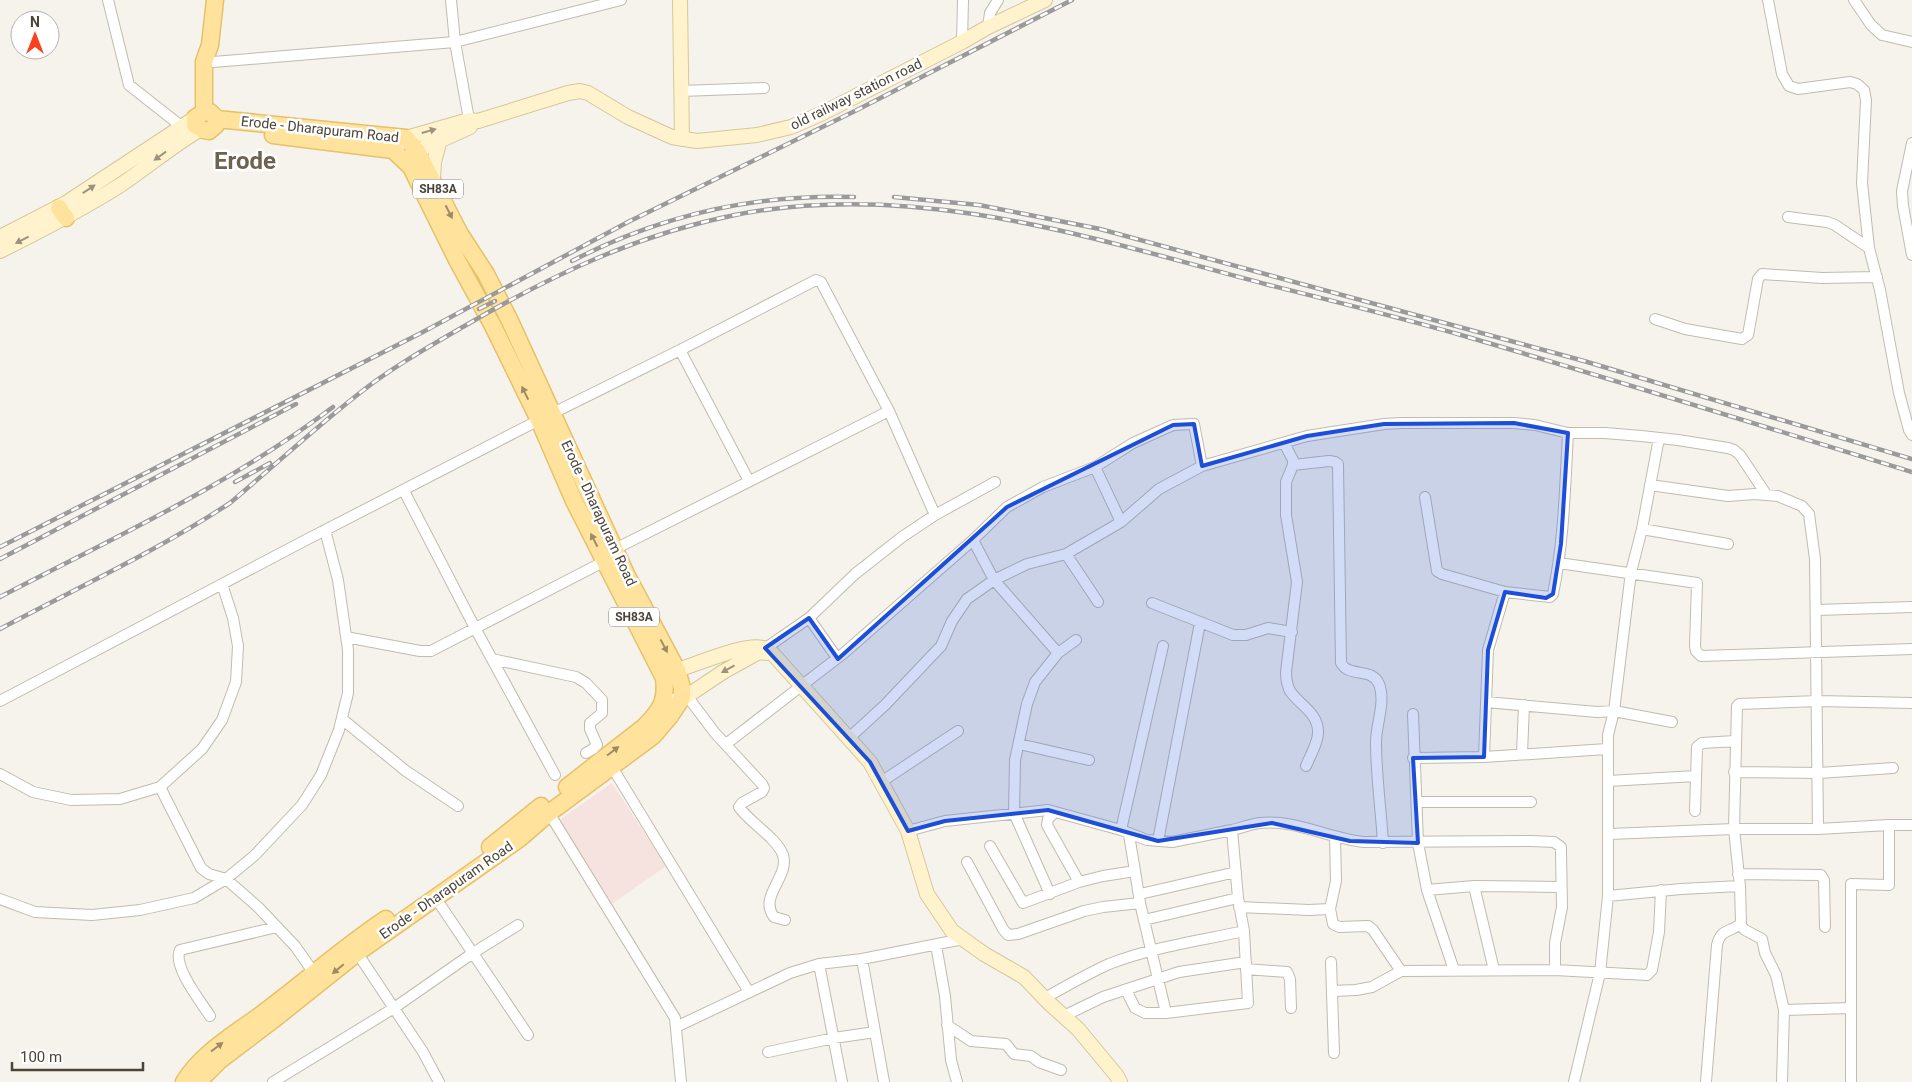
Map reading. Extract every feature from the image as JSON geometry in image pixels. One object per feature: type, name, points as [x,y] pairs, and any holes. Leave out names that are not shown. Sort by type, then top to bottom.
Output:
[{"type":"main road","points":[[208,120],[204,62],[210,45],[218,0]]},
{"type":"main road","points":[[208,120],[213,62],[210,45]]},
{"type":"main road","name":"Erode - Dharapuram Road","points":[[184,1082],[191,1071],[211,1051],[314,973],[435,897],[519,839],[549,813],[652,736],[685,697],[682,688],[670,674],[626,574],[610,555],[588,493],[457,260],[405,154],[406,138],[208,120]]},
{"type":"main road","name":"Erode - Dharapuram Road","points":[[208,120],[405,154],[433,179],[460,234],[486,274],[509,319],[546,417]]},
{"type":"main road","points":[[662,705],[670,674]]},
{"type":"main road","name":"Erode - Dharapuram Road","points":[[198,1082],[219,1061],[274,1020],[354,948],[493,845],[644,727],[662,705]]},
{"type":"street","points":[[108,0],[129,85],[181,126]]},
{"type":"street","points":[[451,0],[455,42],[473,122]]},
{"type":"street","points":[[213,62],[455,42],[621,0]]},
{"type":"street","points":[[680,0],[682,139]]},
{"type":"street","points":[[962,0],[962,42]]},
{"type":"street","points":[[988,27],[990,13],[998,0]]},
{"type":"street","name":"old railway station road","points":[[473,122],[568,92],[580,91],[588,93],[628,117],[672,137],[697,141],[756,135],[791,127],[823,113],[1044,0]]},
{"type":"street","points":[[1768,0],[1782,74],[1789,86],[1798,89],[1850,82],[1864,90],[1866,100],[1862,183],[1869,248],[1877,277],[1899,393],[1912,436]]},
{"type":"street","points":[[1854,0],[1871,25],[1882,35],[1912,42]]},
{"type":"street","points":[[681,90],[764,88]]},
{"type":"street","points":[[0,251],[62,213],[181,126],[208,120]]},
{"type":"street","points":[[0,237],[62,213],[123,183],[208,120]]},
{"type":"street","points":[[406,138],[473,122]]},
{"type":"street","points":[[405,154],[440,140],[473,122]]},
{"type":"street","points":[[433,179],[434,162],[440,140]]},
{"type":"street","points":[[1912,143],[1902,191],[1912,255]]},
{"type":"street","points":[[1788,217],[1836,225],[1869,248]]},
{"type":"street","points":[[1655,319],[1685,330],[1742,339],[1749,332],[1758,279],[1762,274],[1822,278],[1877,277]]},
{"type":"street","points":[[0,701],[326,530],[812,281],[819,280],[890,412],[935,515]]},
{"type":"street","points":[[680,350],[749,481]]},
{"type":"street","points":[[346,637],[420,651],[431,651],[749,481],[890,412]]},
{"type":"street","points":[[849,738],[891,699],[942,646],[952,621],[967,599],[994,580],[1027,564],[1066,554],[1121,522],[1159,490],[1202,466],[1284,443],[1341,430],[1401,423],[1514,423],[1535,425],[1568,433],[1605,433],[1659,438],[1734,450],[1740,455],[1766,494]]},
{"type":"street","points":[[726,744],[837,658],[973,540],[1006,507],[1043,487],[1095,467],[1133,443],[1173,425],[1194,424],[1202,466]]},
{"type":"street","points":[[1425,497],[1437,571],[1505,592],[1550,597],[1559,563],[1568,433]]},
{"type":"street","points":[[1574,1082],[1600,973],[1608,896],[1607,749],[1614,710],[1631,572],[1642,529],[1659,438]]},
{"type":"street","points":[[1284,443],[1292,456],[1293,465],[1287,477],[1287,530],[1295,562],[1297,582],[1286,672],[1287,685],[1312,714],[1317,724],[1318,734],[1306,766]]},
{"type":"street","points":[[1293,465],[1330,461],[1338,464],[1341,663],[1346,670],[1371,675],[1378,681],[1380,686],[1381,700],[1376,742],[1384,843]]},
{"type":"street","points":[[1095,467],[1121,522]]},
{"type":"street","points":[[662,705],[685,697],[723,672],[765,651],[809,618],[855,574],[902,537],[935,515],[995,482]]},
{"type":"street","points":[[1650,485],[1728,496],[1766,494],[1788,500],[1804,508],[1809,514],[1815,559],[1819,773],[1818,829]]},
{"type":"street","points":[[404,491],[475,628],[555,775]]},
{"type":"street","points":[[1642,529],[1728,544]]},
{"type":"street","points":[[0,898],[35,912],[92,915],[140,910],[194,898],[226,879],[254,855],[302,806],[321,775],[339,730],[348,693],[348,650],[338,580],[326,530]]},
{"type":"street","points":[[973,540],[994,580],[1058,653]]},
{"type":"street","points":[[1066,554],[1098,602]]},
{"type":"street","points":[[1559,563],[1697,583],[1695,649],[1700,655],[1912,649]]},
{"type":"street","points":[[0,774],[33,792],[71,800],[120,798],[160,788],[202,749],[222,720],[236,682],[238,646],[233,618],[222,584]]},
{"type":"street","points":[[1484,757],[1488,650],[1505,592]]},
{"type":"street","points":[[1152,603],[1233,635],[1246,635],[1268,628],[1292,632]]},
{"type":"street","points":[[1816,610],[1912,607]]},
{"type":"street","points":[[809,618],[837,658]]},
{"type":"street","points":[[1158,841],[1200,623]]},
{"type":"street","points":[[1050,894],[1014,813],[1015,760],[1030,692],[1035,682],[1058,653],[1076,640]]},
{"type":"street","points":[[1163,646],[1125,832],[1166,1013]]},
{"type":"street","points":[[670,674],[737,650],[751,647],[765,651],[801,686],[870,762],[908,831],[927,894],[952,931],[984,954],[1024,977],[1078,1029],[1120,1082]]},
{"type":"street","points":[[492,659],[570,675],[586,683],[602,700],[603,707],[602,713],[590,723],[590,729],[596,745],[586,753]]},
{"type":"street","points":[[685,697],[763,786],[762,792],[742,803],[739,807],[774,842],[782,854],[783,866],[773,890],[770,908],[774,917],[785,920]]},
{"type":"street","points":[[1782,1082],[1784,1010],[1776,976],[1765,953],[1762,939],[1744,930],[1740,925],[1740,886],[1734,829],[1734,772],[1736,710],[1738,704],[1818,701],[1912,703]]},
{"type":"street","points":[[1486,702],[1597,712],[1614,710],[1672,722]]},
{"type":"street","points":[[1522,754],[1524,705]]},
{"type":"street","points":[[1413,714],[1413,758],[1418,843],[1427,890],[1454,970]]},
{"type":"street","points":[[342,718],[406,771],[458,806]]},
{"type":"street","points":[[882,782],[958,731]]},
{"type":"street","points":[[1695,811],[1696,750],[1698,744],[1735,741]]},
{"type":"street","points":[[1019,744],[1090,760]]},
{"type":"street","points":[[1413,758],[1484,757],[1607,749]]},
{"type":"street","points":[[612,767],[749,992]]},
{"type":"street","points":[[1734,772],[1819,773],[1893,768]]},
{"type":"street","points":[[1608,780],[1696,776]]},
{"type":"street","points":[[160,788],[201,868],[209,874],[226,879],[258,907],[295,946],[314,973]]},
{"type":"street","points":[[1417,802],[1531,802]]},
{"type":"street","points":[[908,831],[945,821],[1048,810],[1125,832],[1146,840],[1172,842],[1260,823],[1295,826],[1350,841],[1384,843],[1554,842],[1561,847],[1560,887],[1562,906],[1555,943],[1555,970]]},
{"type":"street","points":[[1055,812],[1048,819],[1047,824],[1079,882]]},
{"type":"street","points":[[549,813],[675,1018],[681,1082]]},
{"type":"street","points":[[1851,1082],[1851,884],[1890,885],[1889,825]]},
{"type":"street","points":[[1609,834],[1912,825]]},
{"type":"street","points":[[1126,990],[1135,1008],[1145,1012],[1166,1013],[1248,1003],[1244,931],[1239,903],[1232,830]]},
{"type":"street","points":[[1336,837],[1336,880],[1330,909],[1331,920],[1335,926],[1344,928],[1365,926],[1373,930],[1401,971]]},
{"type":"street","points":[[990,846],[1023,903],[1079,882],[1135,871]]},
{"type":"street","points":[[967,862],[1008,935],[1018,934],[1084,911],[1140,899],[1236,872]]},
{"type":"street","points":[[1738,874],[1821,875],[1824,880],[1825,927]]},
{"type":"street","points":[[1427,890],[1474,886],[1560,887]]},
{"type":"street","points":[[1474,886],[1494,970]]},
{"type":"street","points":[[1608,896],[1661,890],[1740,886]]},
{"type":"street","points":[[1332,991],[1356,990],[1372,986],[1401,971],[1555,970],[1645,975],[1651,972],[1659,932],[1661,890]]},
{"type":"street","points":[[435,897],[528,1035]]},
{"type":"street","points":[[1144,920],[1239,903],[1308,910],[1330,909]]},
{"type":"street","points":[[273,1082],[394,1008],[473,953],[518,925]]},
{"type":"street","points":[[1706,1082],[1717,945],[1722,934],[1740,925]]},
{"type":"street","points":[[210,1016],[182,970],[178,959],[180,950],[277,928]]},
{"type":"street","points":[[1045,998],[1076,980],[1110,964],[1152,951],[1244,931]]},
{"type":"street","points":[[676,1027],[790,973],[819,964],[862,959],[963,939]]},
{"type":"street","points":[[936,945],[945,996],[951,1060],[957,1082]]},
{"type":"street","points":[[354,948],[423,1052],[439,1082]]},
{"type":"street","points":[[862,959],[884,1082]]},
{"type":"street","points":[[1332,962],[1334,1053]]},
{"type":"street","points":[[819,964],[842,1082]]},
{"type":"street","points":[[1064,1016],[1103,997],[1180,972],[1246,965],[1288,972],[1291,1008]]},
{"type":"street","points":[[1784,1010],[1851,1008]]},
{"type":"street","points":[[947,1024],[971,1041],[1006,1044],[1014,1054],[1031,1056],[1040,1062],[1061,1070]]},
{"type":"street","points":[[768,1052],[834,1038],[875,1032]]},
{"type":"highlighted area","points":[[1514,423],[1568,433],[1561,544],[1553,594],[1546,598],[1505,592],[1488,650],[1484,757],[1413,758],[1418,843],[1350,841],[1272,823],[1158,841],[1048,810],[945,821],[908,831],[870,762],[765,648],[809,618],[838,659],[1007,507],[1173,425],[1194,424],[1202,466],[1307,436],[1384,424]]},
{"type":"shaded area","points":[[612,783],[666,866],[612,904],[558,821]]},
{"type":"railway","points":[[0,547],[421,333],[628,222],[855,111],[1072,0]]},
{"type":"railway","points":[[572,261],[640,231],[709,211],[780,199],[854,197]]},
{"type":"railway","points":[[894,197],[979,205],[1100,229],[1584,361],[1912,459]]},
{"type":"railway","points":[[0,629],[202,521],[230,503],[344,405],[374,382],[427,348],[532,289],[597,258],[665,233],[735,215],[803,206],[870,204],[938,209],[1005,219],[1071,233],[1461,335],[1912,472]]},
{"type":"railway","points":[[479,309],[495,301]]},
{"type":"railway","points":[[0,559],[296,404]]},
{"type":"railway","points":[[0,597],[128,532],[212,486],[294,435],[333,407]]},
{"type":"railway","points":[[235,482],[270,463]]},
{"type":"district","name":"Erode","points":[[245,161]]}]
